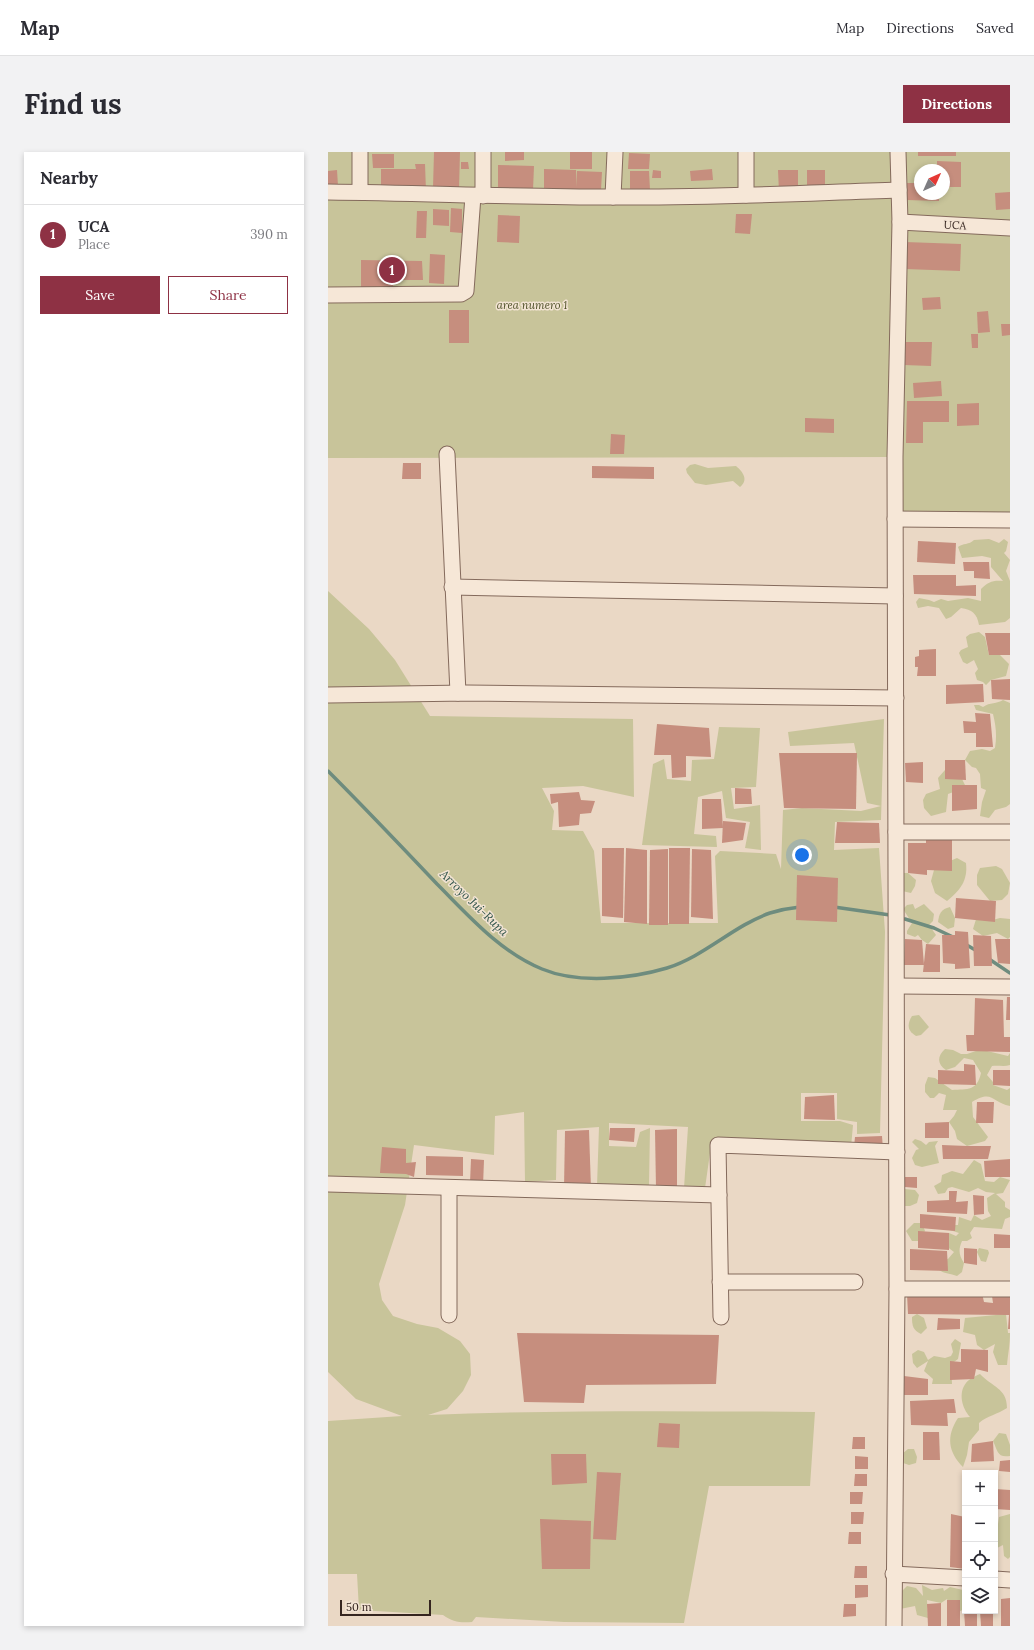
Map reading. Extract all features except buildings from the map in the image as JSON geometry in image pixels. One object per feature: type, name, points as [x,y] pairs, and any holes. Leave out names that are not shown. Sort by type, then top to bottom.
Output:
[{"type":"street","points":[[360,152],[360,192]]},
{"type":"street","points":[[328,295],[462,294],[466,291],[483,152]]},
{"type":"street","points":[[614,152],[614,197]]},
{"type":"street","points":[[746,152],[746,195]]},
{"type":"street","points":[[894,1626],[893,1574],[897,1289],[895,457],[900,222],[898,152]]},
{"type":"street","points":[[328,192],[478,196],[614,197],[746,195],[899,190]]},
{"type":"street","name":"UCA","points":[[900,222],[1010,228]]},
{"type":"street","points":[[447,454],[458,694]]},
{"type":"street","points":[[895,519],[1010,520]]},
{"type":"street","points":[[452,587],[895,596]]},
{"type":"street","points":[[328,695],[458,694],[896,698]]},
{"type":"street","points":[[896,832],[1010,832]]},
{"type":"street","points":[[896,986],[1010,987]]},
{"type":"street","points":[[721,1317],[718,1145],[897,1152]]},
{"type":"street","points":[[328,1184],[719,1195]]},
{"type":"street","points":[[449,1188],[449,1315]]},
{"type":"street","points":[[720,1282],[855,1282]]},
{"type":"street","points":[[897,1289],[1010,1289]]},
{"type":"street","points":[[893,1574],[962,1578]]},
{"type":"street","points":[[998,1579],[1010,1580]]},
{"type":"green space","name":"area numero 1","points":[[328,152],[1010,152],[1010,520],[895,519],[894,457],[328,458]]},
{"type":"green space","points":[[695,464],[708,468],[736,466],[743,473],[745,479],[744,482],[740,487],[733,481],[706,485],[695,483],[687,473],[686,469],[690,465]]},
{"type":"green space","points":[[989,539],[999,543],[1004,539],[1008,542],[1004,553],[1010,560],[1006,571],[1010,581],[1010,618],[1005,622],[979,625],[975,615],[971,611],[965,609],[961,608],[951,617],[946,619],[939,608],[928,606],[918,608],[916,602],[919,598],[934,602],[941,599],[948,601],[968,598],[981,601],[981,589],[993,581],[1003,581],[991,567],[991,558],[982,556],[962,558],[958,547],[974,540]]},
{"type":"green space","points":[[328,591],[369,629],[395,660],[430,716],[633,719],[634,797],[583,786],[542,788],[554,811],[552,830],[583,831],[594,851],[601,923],[718,923],[715,856],[720,851],[776,854],[781,869],[783,810],[802,808],[861,811],[881,806],[867,803],[854,743],[790,746],[788,732],[884,719],[881,820],[835,822],[834,850],[879,848],[885,932],[880,1133],[857,1134],[857,1122],[837,1119],[837,1093],[801,1093],[801,1121],[840,1121],[853,1125],[851,1147],[712,1139],[705,1188],[684,1188],[688,1127],[609,1123],[609,1146],[636,1147],[640,1132],[650,1128],[649,1186],[597,1186],[599,1127],[557,1130],[556,1180],[525,1182],[524,1112],[495,1116],[494,1155],[414,1145],[405,1205],[379,1284],[382,1300],[393,1316],[417,1324],[438,1328],[460,1341],[470,1354],[471,1375],[463,1391],[447,1409],[428,1415],[476,1413],[670,1411],[815,1412],[810,1486],[709,1486],[684,1623],[564,1622],[476,1617],[472,1622],[457,1622],[443,1615],[359,1610],[357,1574],[328,1574],[328,1421],[402,1416],[356,1399],[328,1372]]},
{"type":"green space","points":[[979,632],[985,637],[989,655],[1000,655],[1009,664],[1006,676],[991,680],[986,685],[977,680],[975,673],[978,669],[974,660],[967,664],[963,662],[959,653],[961,650],[968,647],[966,637],[970,634]]},
{"type":"green space","points":[[1003,700],[1010,703],[1010,804],[1006,807],[995,810],[989,818],[980,816],[986,790],[981,788],[980,774],[976,768],[972,767],[965,760],[970,751],[982,749],[990,751],[995,748],[996,731],[993,714],[976,710],[974,705],[983,707]]},
{"type":"green space","points":[[719,727],[760,728],[756,787],[731,788],[734,809],[760,805],[761,850],[745,848],[750,822],[726,818],[722,791],[698,797],[694,834],[716,836],[717,847],[642,845],[653,764],[664,759],[667,779],[691,781],[692,760],[714,759]]},
{"type":"green space","points":[[945,770],[959,773],[965,785],[959,790],[948,794],[946,812],[931,816],[924,808],[923,800],[926,794],[940,789],[938,778]]},
{"type":"green space","points":[[957,858],[966,863],[966,875],[962,885],[947,901],[935,893],[931,881],[934,870]]},
{"type":"green space","points":[[996,866],[1002,869],[1010,883],[1008,894],[1002,900],[990,901],[977,885],[977,875],[980,868]]},
{"type":"green space","points":[[901,873],[908,873],[916,880],[915,886],[911,893],[902,891]]},
{"type":"green space","points":[[913,904],[915,909],[924,904],[934,914],[933,921],[929,925],[936,935],[928,944],[918,935],[915,937],[907,934],[907,931],[912,923],[903,909],[907,905]]},
{"type":"green space","points":[[950,907],[955,918],[954,927],[948,929],[938,922],[941,912]]},
{"type":"green space","points":[[977,916],[989,921],[1000,918],[1010,919],[1010,937],[1008,939],[997,933],[983,936],[973,929]]},
{"type":"green space","points":[[919,1015],[929,1027],[921,1035],[916,1036],[909,1030],[909,1022],[912,1016]]},
{"type":"green space","points":[[945,1049],[953,1050],[961,1054],[976,1051],[987,1051],[1008,1056],[1010,1053],[1010,1065],[992,1066],[987,1075],[993,1082],[993,1085],[1007,1090],[1010,1088],[1010,1106],[989,1097],[979,1098],[972,1102],[973,1117],[988,1137],[985,1141],[967,1146],[957,1139],[955,1131],[949,1122],[957,1110],[943,1110],[946,1095],[939,1093],[934,1098],[930,1098],[925,1092],[925,1085],[928,1077],[935,1078],[952,1090],[971,1088],[979,1079],[981,1073],[973,1060],[964,1058],[955,1067],[946,1070],[943,1068],[939,1057]]},
{"type":"green space","points":[[915,1139],[926,1145],[929,1142],[938,1141],[935,1146],[939,1163],[922,1167],[915,1165],[912,1158],[916,1150],[919,1149],[912,1142]]},
{"type":"green space","points":[[974,1160],[981,1164],[985,1181],[994,1182],[1000,1177],[1010,1180],[1003,1193],[996,1194],[1005,1202],[1005,1207],[1010,1210],[1010,1217],[1005,1219],[1002,1229],[974,1227],[970,1233],[972,1238],[967,1241],[962,1241],[960,1252],[964,1263],[962,1272],[957,1276],[942,1272],[933,1264],[944,1258],[948,1259],[954,1252],[946,1246],[944,1237],[949,1233],[956,1236],[959,1233],[950,1230],[952,1225],[958,1225],[959,1217],[971,1221],[974,1215],[982,1220],[991,1216],[988,1211],[987,1198],[995,1193],[986,1192],[978,1188],[969,1192],[952,1187],[948,1188],[945,1193],[938,1194],[934,1186],[941,1182],[942,1175],[952,1171],[963,1174]]},
{"type":"green space","points":[[904,1189],[915,1190],[919,1195],[917,1203],[910,1206],[903,1206]]},
{"type":"green space","points":[[914,1223],[922,1223],[925,1231],[918,1241],[912,1241],[906,1231]]},
{"type":"green space","points":[[979,1248],[988,1250],[989,1253],[986,1262],[981,1261],[977,1252]]},
{"type":"green space","points":[[917,1314],[924,1318],[927,1328],[921,1334],[916,1331],[913,1325],[912,1317]]},
{"type":"green space","points":[[1006,1314],[1008,1333],[1010,1333],[1007,1365],[998,1365],[993,1352],[995,1344],[984,1350],[977,1345],[975,1335],[963,1332],[965,1318]]},
{"type":"green space","points":[[955,1339],[961,1343],[958,1359],[951,1364],[952,1384],[932,1384],[933,1379],[924,1371],[928,1361],[917,1368],[913,1363],[912,1354],[918,1350],[924,1352],[928,1360],[934,1356],[945,1358],[951,1356],[953,1352],[951,1344]]},
{"type":"green space","points":[[980,1374],[1002,1392],[1007,1408],[979,1423],[979,1430],[969,1442],[963,1467],[954,1456],[950,1444],[950,1437],[958,1418],[970,1417],[963,1405],[962,1391],[969,1380]]},
{"type":"green space","points":[[999,1433],[1006,1434],[1010,1445],[1010,1456],[1000,1455],[997,1451],[993,1441]]},
{"type":"green space","points":[[908,1449],[914,1449],[917,1457],[916,1463],[909,1465],[903,1463],[902,1454]]},
{"type":"green space","points":[[1010,1514],[1010,1557],[1008,1559],[1004,1556],[1003,1545],[998,1548],[999,1517]]},
{"type":"green space","points":[[922,1585],[932,1590],[943,1588],[944,1591],[950,1587],[962,1590],[962,1610],[953,1614],[947,1599],[941,1603],[927,1600],[928,1618],[917,1615],[915,1606],[900,1609],[899,1594],[907,1586],[916,1588],[923,1596]]},
{"type":"waterway","name":"Arroyo Jui-Rupa","points":[[328,771],[485,932],[498,943],[527,962],[556,974],[572,977],[604,978],[637,975],[667,968],[681,963],[707,949],[744,925],[770,913],[800,907]]},
{"type":"waterway","name":"Arroyo Jui-Rupa","points":[[834,907],[890,915]]},
{"type":"waterway","name":"Arroyo Jui-Rupa","points":[[905,919],[934,928],[953,937]]},
{"type":"waterway","name":"Arroyo Jui-Rupa","points":[[965,944],[977,951]]},
{"type":"waterway","name":"Arroyo Jui-Rupa","points":[[989,959],[1010,973]]},
{"type":"place","name":"UCA","points":[[392,270]]}]
